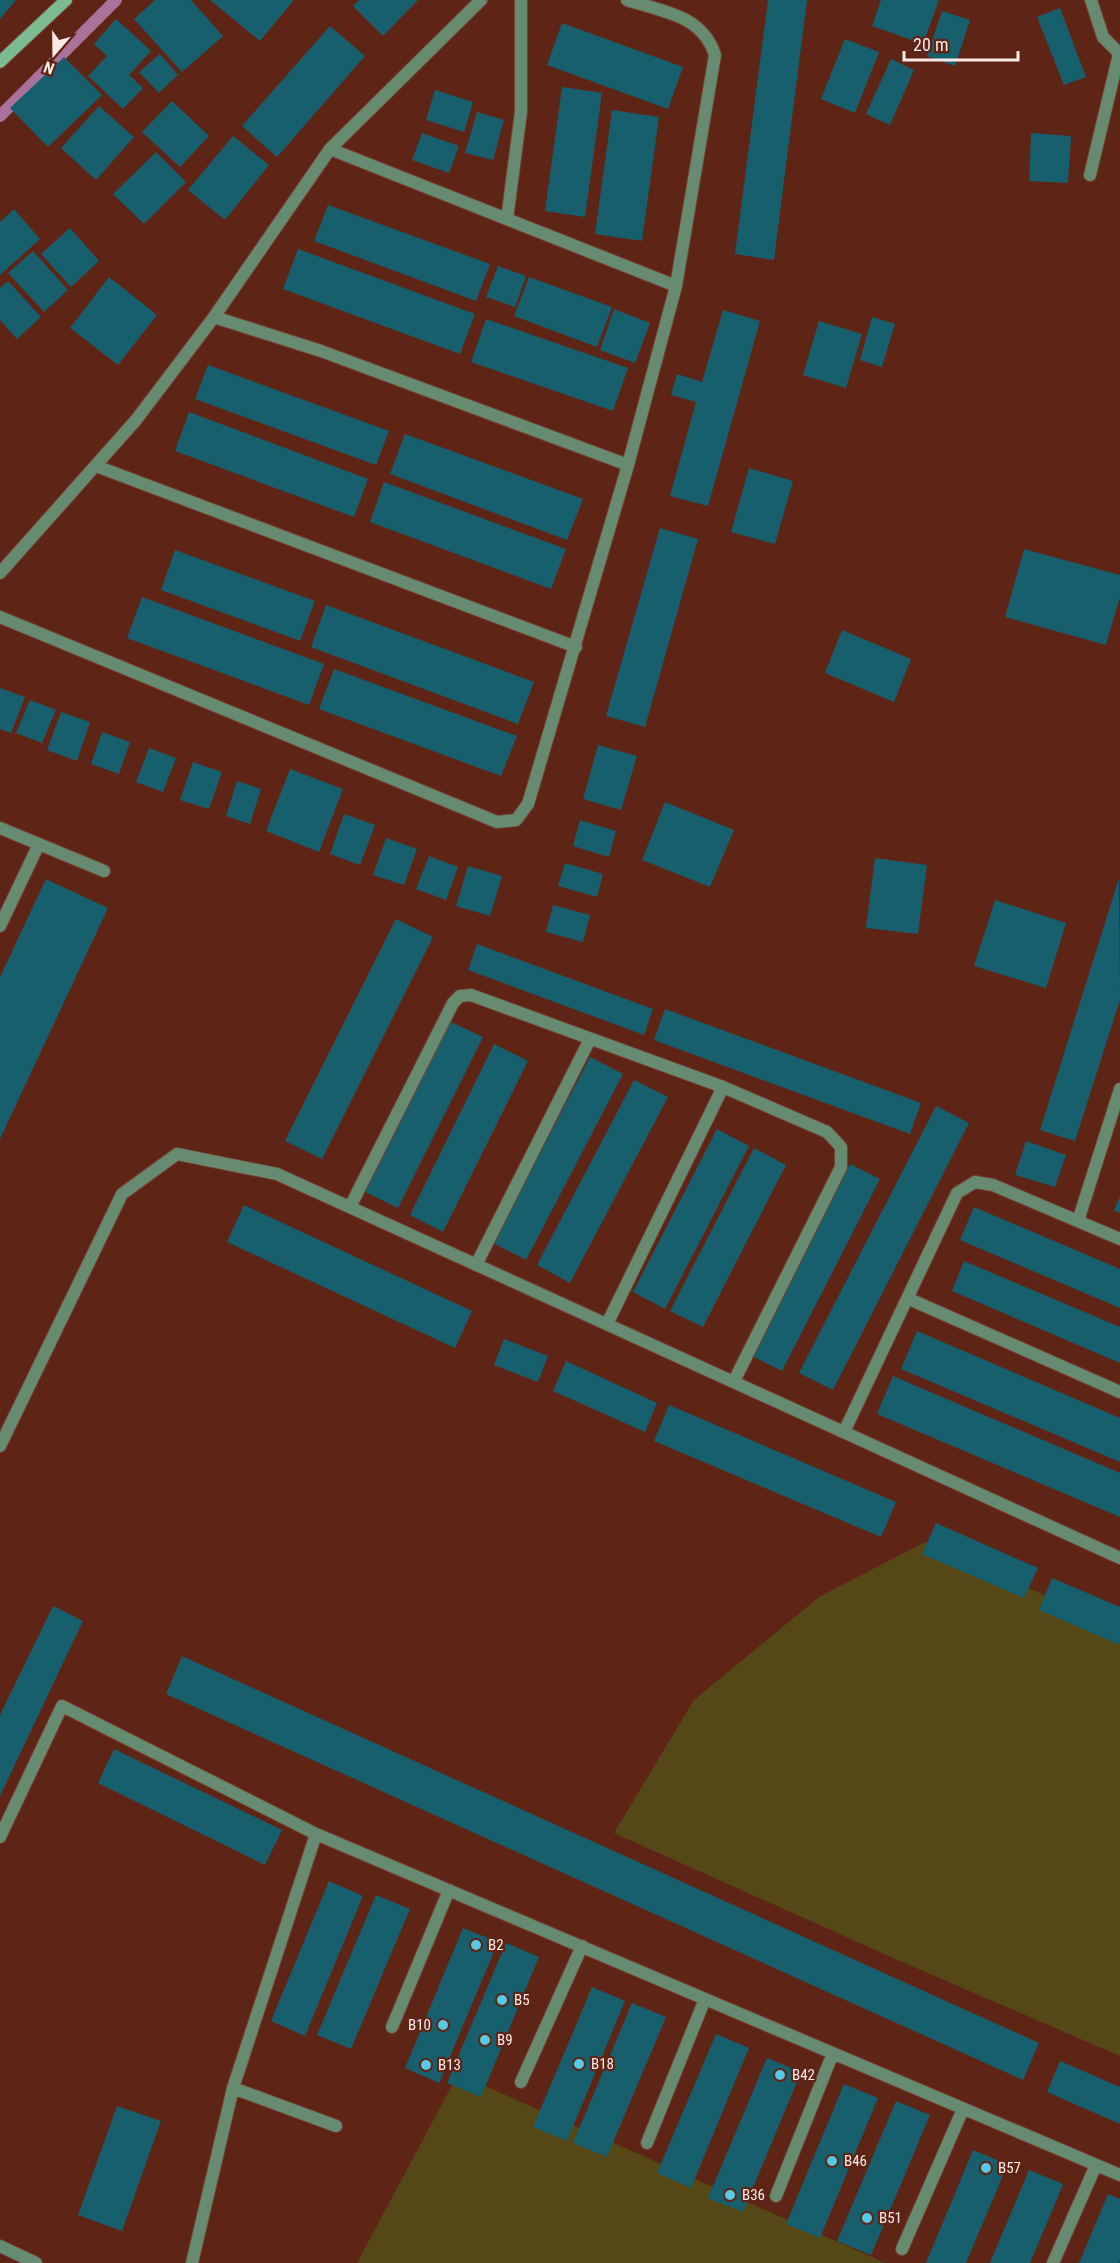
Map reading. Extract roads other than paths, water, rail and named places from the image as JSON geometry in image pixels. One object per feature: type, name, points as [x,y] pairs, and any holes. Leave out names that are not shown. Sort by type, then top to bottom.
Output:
[{"type":"main road","points":[[0,62],[66,0]]},
{"type":"street","points":[[0,573],[136,420],[214,317],[330,149],[481,0]]},
{"type":"street","points":[[507,219],[521,112],[521,0]]},
{"type":"street","points":[[0,617],[497,822],[516,820],[528,804],[576,647],[676,286],[715,56],[709,39],[693,23],[627,0]]},
{"type":"street","points":[[1089,175],[1120,54],[1103,37],[1091,0]]},
{"type":"street","points":[[330,149],[676,286]]},
{"type":"street","points":[[214,317],[321,351],[628,465]]},
{"type":"street","points":[[96,466],[576,647]]},
{"type":"street","points":[[0,828],[105,871]]},
{"type":"street","points":[[0,926],[39,844]]},
{"type":"street","points":[[351,1207],[453,1003],[460,996],[471,995],[723,1087],[827,1132],[841,1147],[841,1167],[734,1381]]},
{"type":"street","points":[[476,1265],[590,1039]]},
{"type":"street","points":[[607,1324],[723,1087]]},
{"type":"street","points":[[1078,1221],[1120,1089]]},
{"type":"street","points":[[0,1446],[122,1194],[177,1154],[277,1174],[1120,1558]]},
{"type":"street","points":[[844,1432],[909,1299],[957,1193],[975,1182],[993,1185],[1120,1239]]},
{"type":"street","points":[[909,1299],[1120,1392]]},
{"type":"street","points":[[0,1837],[62,1706],[316,1834],[1120,2175]]},
{"type":"street","points":[[192,2263],[233,2088],[316,1834]]},
{"type":"street","points":[[392,2027],[449,1890]]},
{"type":"street","points":[[521,2082],[582,1946]]},
{"type":"street","points":[[647,2143],[705,1999]]},
{"type":"street","points":[[776,2196],[834,2053]]},
{"type":"street","points":[[233,2088],[336,2126]]},
{"type":"street","points":[[902,2249],[963,2109]]},
{"type":"street","points":[[1053,2263],[1096,2165]]},
{"type":"street","points":[[0,2246],[36,2263]]},
{"type":"waterway","points":[[0,116],[116,0]]},
{"type":"place","name":"B2","points":[[476,1945]]},
{"type":"place","name":"B5","points":[[502,2000]]},
{"type":"place","name":"B10","points":[[443,2025]]},
{"type":"place","name":"B9","points":[[485,2040]]},
{"type":"place","name":"B18","points":[[579,2064]]},
{"type":"place","name":"B13","points":[[426,2065]]},
{"type":"place","name":"B42","points":[[780,2075]]},
{"type":"place","name":"B46","points":[[832,2161]]},
{"type":"place","name":"B57","points":[[986,2168]]},
{"type":"place","name":"B36","points":[[730,2195]]},
{"type":"place","name":"B51","points":[[867,2218]]}]
